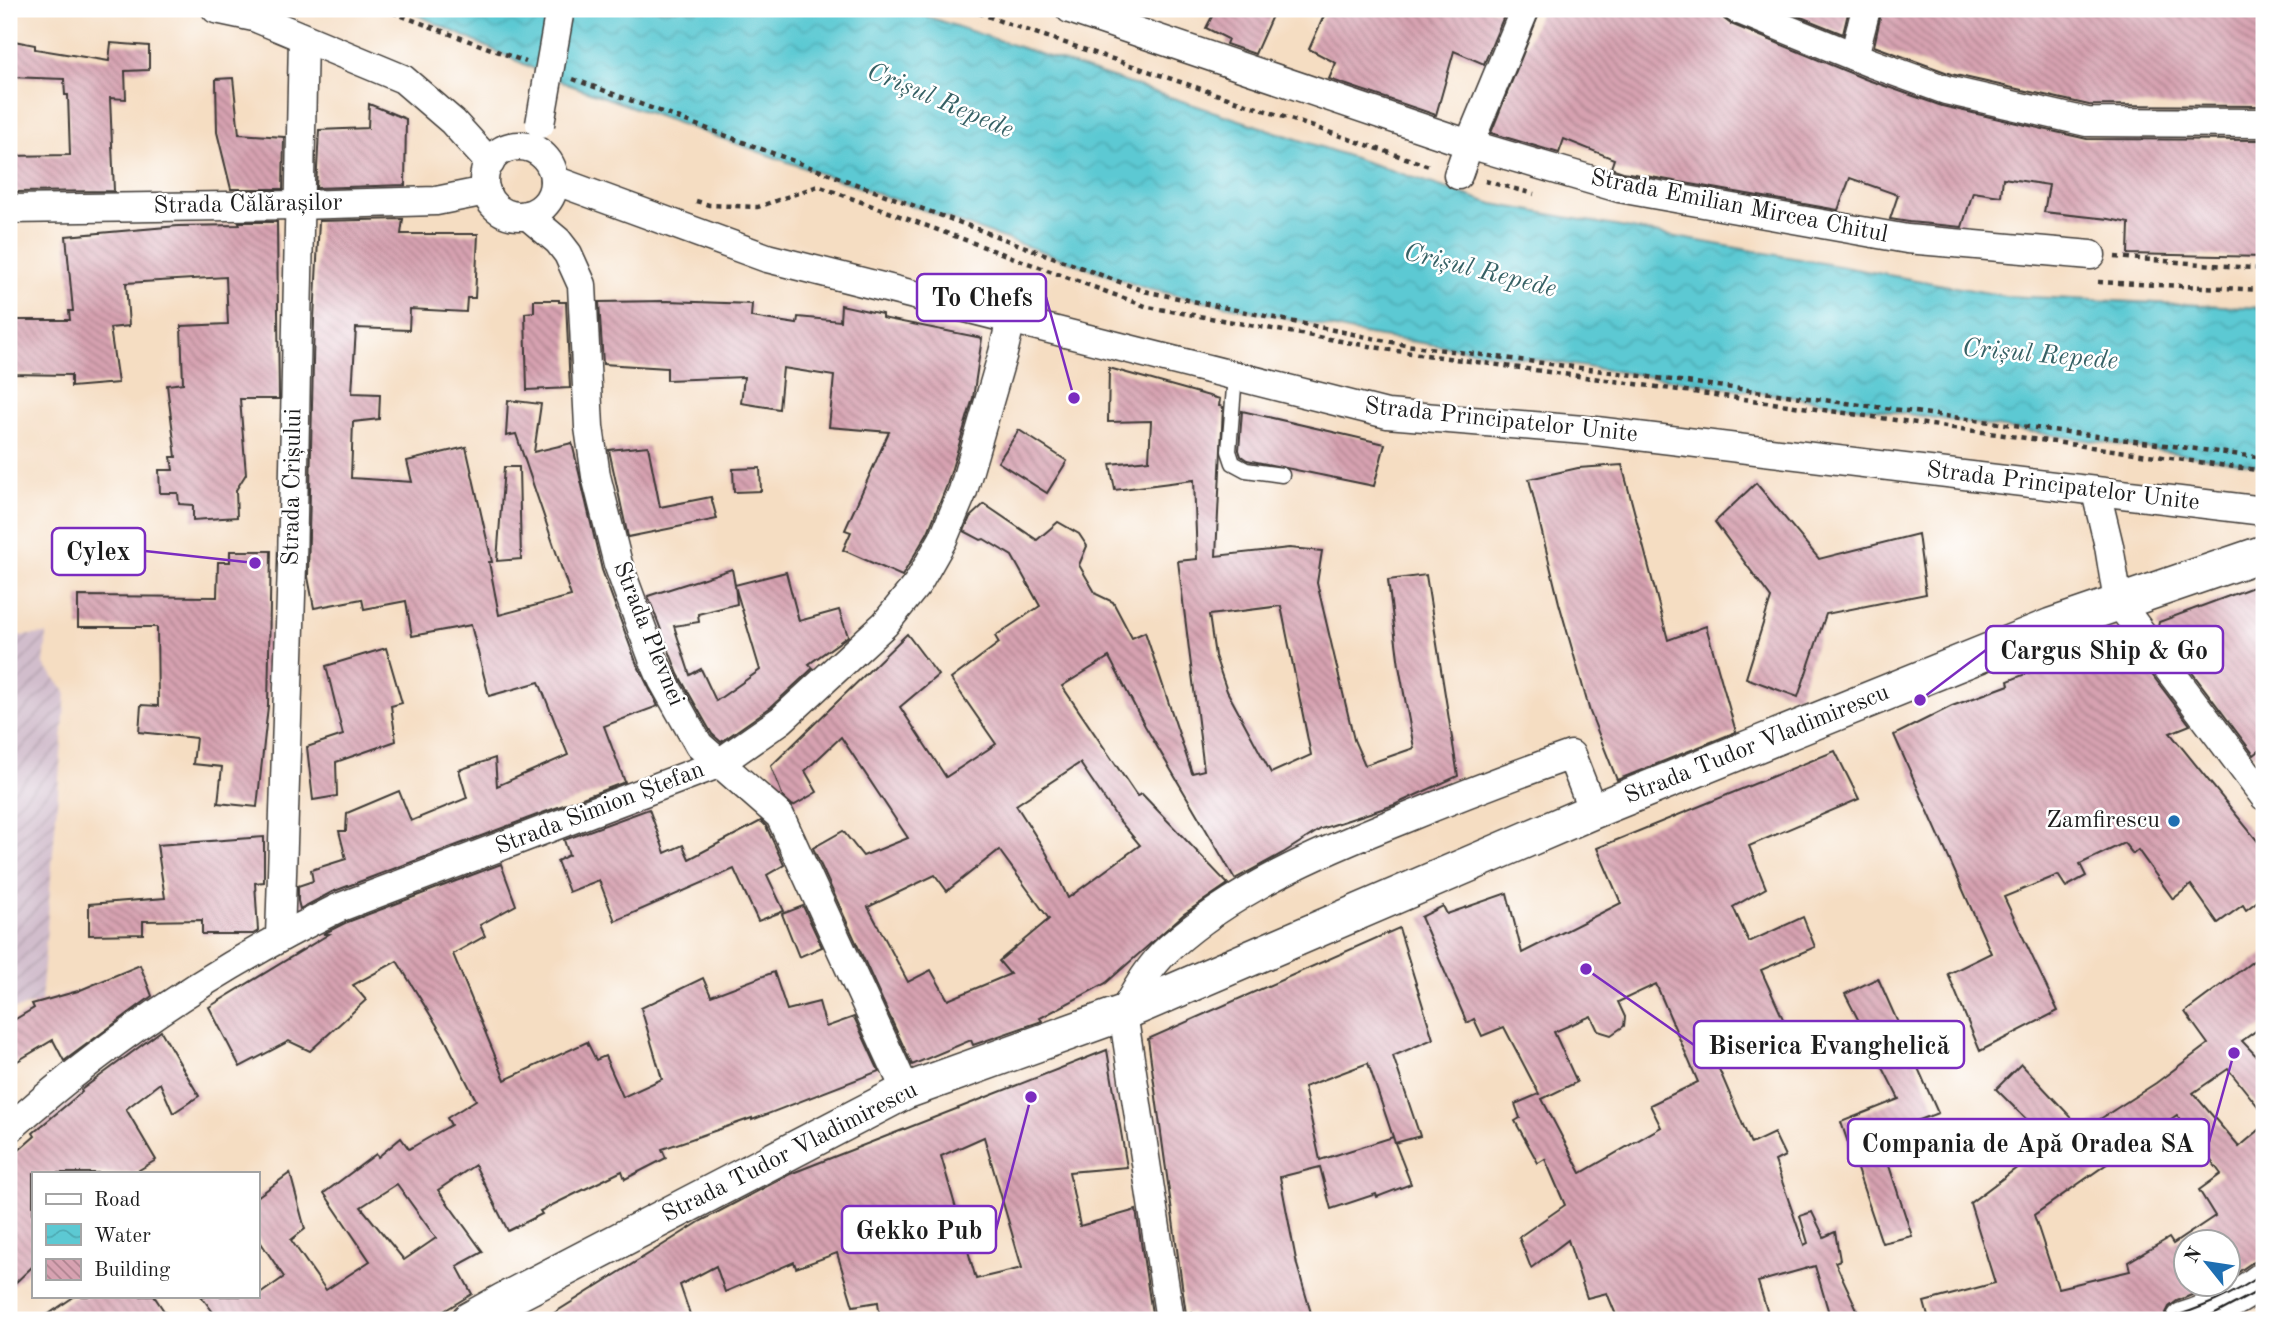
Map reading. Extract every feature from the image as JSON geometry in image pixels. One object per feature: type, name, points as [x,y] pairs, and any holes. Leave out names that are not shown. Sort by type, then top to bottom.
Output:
[{"type":"street","points":[[216,9],[254,17],[403,79],[453,122],[489,163]]},
{"type":"street","points":[[533,135],[505,149],[489,163],[484,181],[486,191],[499,209],[512,215],[527,215],[538,210],[553,192],[553,172],[546,158],[533,148],[533,135],[560,9]]},
{"type":"street","name":"Strada Emilian Mircea Chitul","points":[[1070,9],[1469,144],[1619,188],[1907,239],[2091,255]]},
{"type":"street","points":[[1458,175],[1525,9]]},
{"type":"street","points":[[1737,9],[1946,90],[2087,122],[2264,123]]},
{"type":"street","points":[[1854,56],[1866,9]]},
{"type":"street","name":"Strada Crișului","points":[[280,936],[292,564],[303,38]]},
{"type":"street","name":"Strada Principatelor Unite","points":[[554,180],[767,258],[1387,414],[1596,430],[2264,511]]},
{"type":"street","name":"Strada Călărașilor","points":[[9,209],[436,201],[486,191]]},
{"type":"street","name":"Strada Plevnei","points":[[527,215],[558,241],[568,254],[582,285],[589,427],[600,498],[618,564],[663,681],[699,745],[779,816],[906,1091]]},
{"type":"street","name":"Strada Simion Ștefan","points":[[9,1129],[53,1089],[141,1024],[280,936],[338,908],[718,764],[781,720],[885,624],[918,583],[943,539],[962,491],[1011,319]]},
{"type":"street","points":[[2096,492],[2109,546],[2118,602],[2264,796]]},
{"type":"street","name":"Strada Tudor Vladimirescu","points":[[470,1320],[906,1091],[1123,1013],[1592,811],[2051,626],[2264,553]]},
{"type":"street","name":"Strada Tudor Vladimirescu","points":[[1123,1013],[1143,977],[1168,948],[1252,889],[1343,843],[1490,784],[1571,755],[1592,811]]},
{"type":"street","points":[[1123,1013],[1170,1320]]},
{"type":"street","points":[[2184,1320],[2201,1315],[2245,1293],[2264,1279]]},
{"type":"lane","points":[[1235,375],[1230,451],[1233,463],[1247,470],[1282,475]]},
{"type":"path","points":[[383,9],[528,62]]},
{"type":"path","points":[[567,77],[1144,291],[1406,345],[2264,458]]},
{"type":"path","points":[[685,197],[709,205],[758,207],[818,186],[1149,307],[1396,351],[2264,471]]},
{"type":"path","points":[[2091,255],[2264,270]]},
{"type":"shaded area","points":[[9,599],[15,599],[15,636],[47,634],[44,665],[66,692],[41,1002],[9,1011]]},
{"type":"water","name":"Crișul Repede","points":[[405,9],[904,9],[1493,204],[2005,296],[2264,308],[2264,466],[1368,335],[1148,289],[567,84]]},
{"type":"building","points":[[1216,9],[1275,9],[1255,54],[1226,44],[1228,39],[1206,28]]},
{"type":"building","points":[[1327,9],[1507,9],[1484,64],[1454,51],[1436,115],[1329,79],[1336,63],[1309,49]]},
{"type":"building","points":[[1541,9],[1721,9],[1724,19],[1731,24],[1865,79],[1942,106],[2087,139],[2264,140],[2264,257],[2128,254],[2129,223],[2044,212],[2049,185],[2003,178],[2001,196],[1973,192],[1962,227],[1890,219],[1898,195],[1850,178],[1838,210],[1623,172],[1611,168],[1614,159],[1564,139],[1559,153],[1491,133]]},
{"type":"building","points":[[1781,9],[1849,9],[1843,34]]},
{"type":"building","points":[[1882,9],[2264,9],[2264,106],[2089,105],[1951,74],[1874,46]]},
{"type":"building","points":[[9,40],[35,45],[35,49],[109,61],[111,43],[149,46],[149,70],[125,71],[126,99],[110,98],[114,191],[9,192],[9,156],[70,155],[68,95],[65,95],[64,79],[9,77]]},
{"type":"building","points":[[233,78],[239,134],[284,137],[283,189],[231,189],[217,132],[216,79]]},
{"type":"building","points":[[369,104],[406,119],[405,185],[316,188],[319,130],[368,128]]},
{"type":"building","points":[[403,219],[401,234],[478,234],[475,298],[467,298],[466,312],[410,309],[409,330],[356,328],[352,393],[380,394],[379,419],[353,422],[351,478],[412,482],[407,461],[466,447],[492,562],[489,562],[499,615],[571,596],[516,434],[506,436],[508,400],[541,404],[534,452],[572,443],[602,570],[636,662],[658,706],[604,726],[625,782],[332,892],[300,909],[298,886],[313,881],[311,870],[346,859],[339,831],[346,831],[347,813],[399,791],[411,821],[467,798],[459,770],[495,758],[497,786],[568,755],[539,682],[489,696],[471,625],[412,636],[406,601],[364,609],[362,599],[314,608],[308,577],[319,221]]},
{"type":"building","points":[[239,222],[277,222],[279,399],[240,399],[246,474],[236,490],[237,517],[193,520],[193,505],[179,504],[178,493],[160,493],[159,470],[173,470],[171,457],[176,457],[167,385],[183,383],[181,326],[228,324],[226,277],[126,283],[129,326],[110,328],[118,383],[71,387],[71,375],[9,374],[9,320],[70,320],[69,311],[73,311],[66,236],[178,226],[240,225]]},
{"type":"building","points":[[534,300],[566,302],[570,388],[527,390],[525,313],[534,312]]},
{"type":"building","points":[[599,302],[752,304],[751,317],[797,324],[798,317],[840,321],[841,305],[882,314],[882,318],[982,338],[973,398],[947,485],[928,532],[902,576],[843,550],[851,532],[845,530],[889,432],[829,427],[834,376],[783,368],[779,409],[741,403],[744,377],[667,380],[667,368],[603,364]]},
{"type":"building","points":[[1109,368],[1220,399],[1219,406],[1223,407],[1216,556],[1289,548],[1322,551],[1317,583],[1354,740],[1365,765],[1414,748],[1399,666],[1388,580],[1426,575],[1458,776],[1394,805],[1321,829],[1235,879],[1145,726],[1109,657],[1062,686],[1137,796],[1142,794],[1228,884],[1184,914],[1106,983],[1040,1018],[1042,1021],[973,1045],[971,1040],[912,1065],[813,848],[843,831],[863,856],[908,838],[841,737],[805,771],[817,792],[793,806],[783,797],[771,766],[907,634],[938,675],[900,707],[946,777],[996,744],[951,679],[999,643],[995,636],[1040,606],[1012,556],[984,539],[964,531],[970,517],[984,504],[1037,540],[1058,522],[1079,534],[1087,546],[1079,565],[1096,594],[1113,602],[1132,638],[1145,632],[1192,773],[1204,770],[1178,561],[1197,559],[1194,480],[1115,490],[1110,464],[1149,460],[1151,421],[1108,422]],"holes":[[[1281,606],[1311,755],[1271,773],[1227,691],[1215,656],[1209,615]],[[1080,763],[1118,819],[1140,845],[1068,898],[1047,854],[1016,805]],[[999,850],[1049,919],[999,961],[1010,974],[948,1000],[931,970],[908,982],[868,907],[935,875],[947,891]]]},
{"type":"building","points":[[1242,411],[1385,444],[1374,486],[1247,460],[1241,456],[1239,450]]},
{"type":"building","points":[[1019,430],[1067,461],[1047,493],[998,462]]},
{"type":"building","points":[[648,446],[660,507],[711,497],[717,519],[628,537],[609,450]]},
{"type":"building","points":[[1622,465],[1668,640],[1706,626],[1736,732],[1617,780],[1590,712],[1559,603],[1529,479],[1578,468]]},
{"type":"building","points":[[504,467],[519,467],[521,559],[497,561]]},
{"type":"building","points":[[760,468],[761,491],[734,492],[733,469]]},
{"type":"building","points":[[1756,483],[1819,559],[1918,534],[1926,594],[1826,614],[1798,697],[1746,678],[1771,598],[1715,522]]},
{"type":"building","points":[[230,551],[271,551],[268,706],[257,807],[218,803],[222,767],[193,764],[196,738],[139,732],[141,705],[158,706],[157,627],[78,627],[78,596],[217,597],[218,562],[230,562]]},
{"type":"building","points":[[732,569],[735,585],[786,572],[799,621],[839,610],[848,636],[809,664],[813,668],[771,707],[721,742],[712,734],[678,674],[648,596]],"holes":[[[735,586],[760,670],[716,701],[701,669],[690,675],[674,626],[699,622],[698,614],[737,604]]]},
{"type":"building","points":[[2264,583],[2264,747],[2254,755],[2158,627],[2159,622]]},
{"type":"building","points":[[2122,635],[2190,725],[2170,733],[2264,849],[2264,896],[2246,910],[2243,905],[2218,923],[2191,885],[2173,899],[2138,850],[2133,854],[2124,843],[2080,864],[2086,876],[2066,887],[2058,875],[2004,897],[2058,1011],[1980,1051],[1948,974],[1991,953],[1894,735],[1952,706],[2009,685],[2008,681]]},
{"type":"building","points":[[386,648],[402,703],[391,706],[396,741],[336,762],[337,796],[313,800],[307,747],[343,735],[326,666]]},
{"type":"building","points":[[1835,751],[1859,799],[1749,846],[1766,888],[1733,907],[1749,942],[1803,917],[1815,947],[1761,970],[1788,1030],[1716,1062],[1751,1144],[1774,1133],[1785,1156],[1775,1161],[1804,1245],[1808,1243],[1800,1216],[1812,1212],[1824,1237],[1835,1232],[1840,1260],[1835,1262],[1862,1320],[1831,1320],[1815,1266],[1758,1282],[1770,1320],[1618,1320],[1607,1293],[1587,1298],[1568,1240],[1531,1268],[1519,1237],[1565,1205],[1545,1159],[1538,1163],[1515,1121],[1520,1118],[1515,1104],[1539,1094],[1504,1027],[1482,1036],[1474,1019],[1467,1023],[1421,917],[1443,906],[1447,914],[1507,893],[1522,953],[1621,903],[1597,848]],"holes":[[[1656,984],[1698,1082],[1650,1105],[1661,1127],[1581,1173],[1542,1099],[1577,1082],[1554,1032],[1591,1016],[1598,1031],[1611,1035],[1624,1026],[1625,1017],[1618,1002]]]},
{"type":"building","points":[[649,809],[665,853],[683,845],[689,859],[761,821],[766,826],[784,865],[767,875],[784,911],[758,921],[734,869],[615,921],[599,880],[569,892],[557,861],[569,855],[564,840]]},
{"type":"building","points":[[264,837],[264,882],[255,883],[258,931],[253,934],[202,934],[202,920],[143,921],[143,934],[89,935],[89,904],[165,898],[157,845]]},
{"type":"building","points":[[501,864],[516,905],[480,925],[485,936],[453,954],[505,1080],[587,1042],[596,1060],[605,1056],[623,1097],[662,1079],[641,1008],[703,978],[711,996],[774,972],[787,1010],[819,1002],[826,1027],[854,1017],[879,1071],[752,1120],[662,1149],[666,1158],[625,1179],[622,1171],[540,1211],[542,1214],[508,1231],[475,1165],[438,1190],[483,1252],[457,1266],[472,1294],[429,1320],[219,1320],[202,1298],[259,1298],[259,1295],[284,1277],[259,1240],[259,1196],[290,1173],[305,1229],[291,1240],[326,1290],[370,1261],[324,1193],[401,1138],[409,1149],[451,1125],[447,1118],[476,1100],[444,1037],[397,961],[353,985],[366,1000],[310,1051],[289,1041],[240,1067],[209,1007],[329,934],[323,934],[345,923]],"holes":[[[397,1184],[436,1238],[404,1260],[361,1207]]]},
{"type":"building","points":[[803,906],[822,947],[799,957],[782,914]]},
{"type":"building","points":[[1399,928],[1433,1039],[1393,1056],[1420,1136],[1395,1143],[1411,1184],[1377,1197],[1376,1194],[1331,1209],[1320,1167],[1280,1177],[1297,1265],[1313,1320],[1194,1320],[1192,1313],[1186,1314],[1148,1039]],"holes":[[[1368,1063],[1393,1137],[1320,1160],[1304,1087]]]},
{"type":"building","points":[[2264,953],[2264,1025],[2242,1041],[2264,1064],[2264,1114],[2228,1069],[2193,1093],[2239,1147],[2264,1126],[2264,1259],[2242,1269],[2242,1228],[2197,1228],[2215,1216],[2199,1190],[2221,1174],[2177,1115],[2034,1215],[2058,1288],[2130,1271],[2128,1262],[2169,1238],[2172,1242],[2172,1298],[2184,1298],[2169,1307],[2164,1317],[2149,1320],[1929,1320],[1924,1302],[1995,1283],[1970,1203],[2050,1143],[1996,1089],[2021,1064],[2083,1130],[2156,1083],[2208,1044],[2185,1012]]},
{"type":"building","points":[[140,965],[152,996],[64,1061],[53,1040],[9,1066],[9,1023],[34,1008],[32,1004],[78,991]]},
{"type":"building","points":[[1878,978],[1938,1113],[1879,1135],[1912,1236],[1882,1243],[1841,1122],[1899,1099],[1845,994]]},
{"type":"building","points":[[161,1031],[199,1096],[173,1113],[160,1083],[126,1109],[156,1160],[136,1172],[32,1172],[32,1267],[9,1289],[9,1159],[35,1136],[33,1133],[82,1092],[81,1090]]},
{"type":"building","points":[[1107,1050],[1127,1167],[1069,1172],[1080,1226],[1136,1210],[1153,1320],[880,1320],[878,1302],[853,1306],[837,1253],[796,1268],[794,1262],[725,1292],[716,1266],[680,1285],[692,1320],[543,1320],[701,1221],[790,1174]],"holes":[[[984,1137],[1022,1268],[976,1279],[941,1156]]]},
{"type":"building","points":[[72,1298],[155,1298],[170,1320],[40,1320]]},
{"type":"tram line","points":[[2163,1320],[2215,1301],[2264,1273]]},
{"type":"tram line","points":[[2204,1320],[2264,1288]]},
{"type":"place","name":"To Chefs","points":[[1074,398]]},
{"type":"place","name":"Cylex","points":[[255,563]]},
{"type":"place","name":"Cargus Ship & Go","points":[[1920,700]]},
{"type":"place","name":"Zamfirescu","points":[[2174,821]]},
{"type":"place","name":"Biserica Evanghelică","points":[[1586,969]]},
{"type":"place","name":"Compania de Apă Oradea SA","points":[[2234,1053]]},
{"type":"place","name":"Gekko Pub","points":[[1031,1097]]}]
